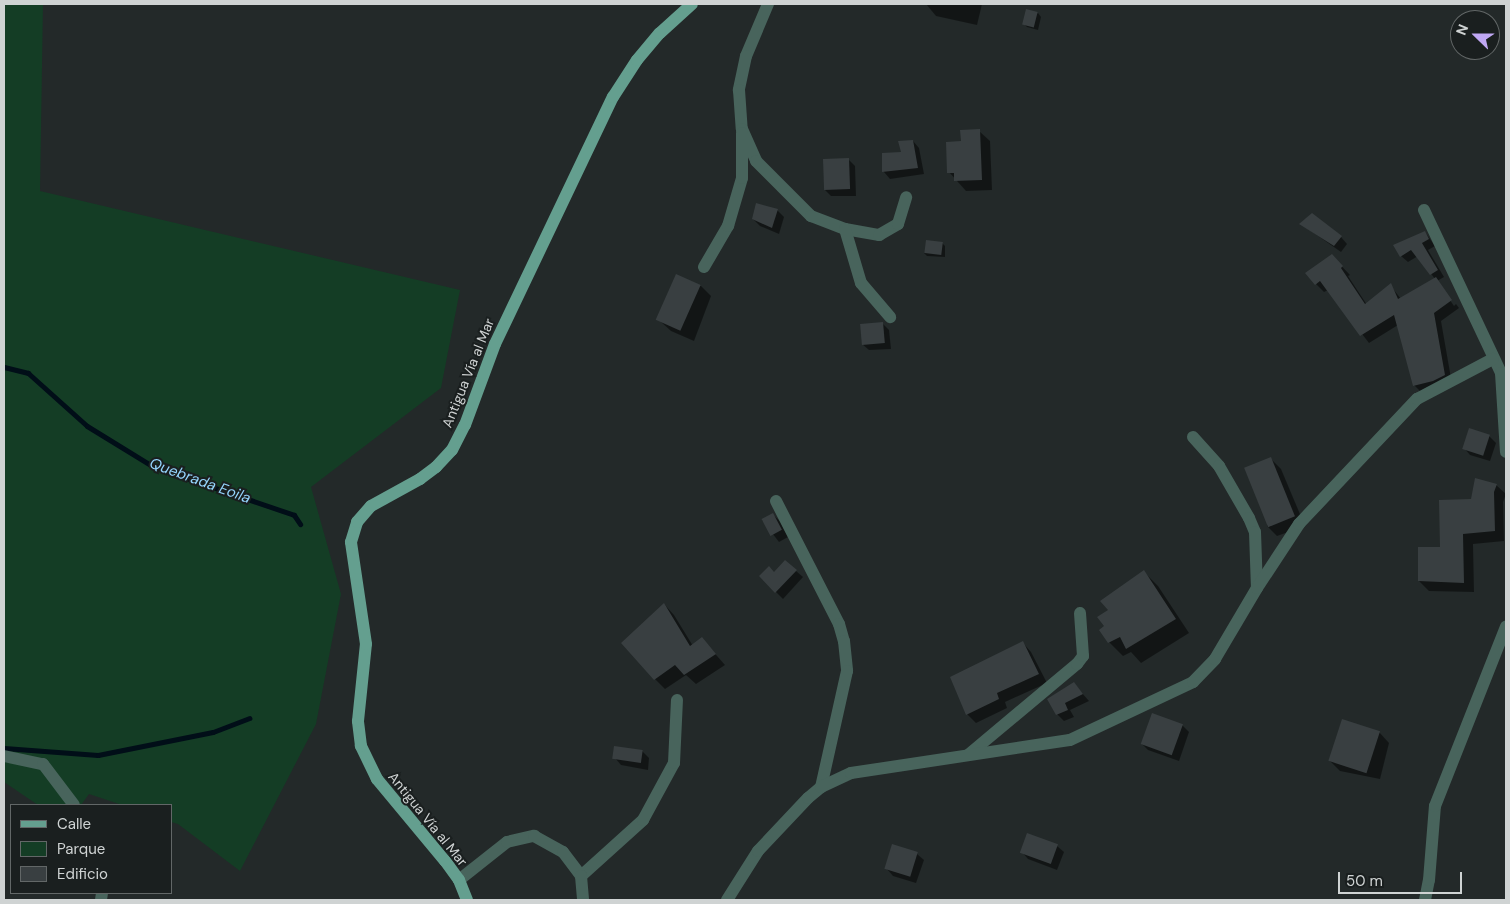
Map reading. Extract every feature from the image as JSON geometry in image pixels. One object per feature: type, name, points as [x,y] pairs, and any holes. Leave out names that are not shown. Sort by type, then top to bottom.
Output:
[{"type":"main road","name":"Antigua Vía al Mar","points":[[467,900],[458,880],[376,779],[361,746],[358,721],[366,644],[363,614],[353,568],[351,542],[357,522],[371,506],[436,467],[452,450],[465,425],[498,336],[613,98],[636,60],[660,33],[692,4]]},
{"type":"street","points":[[704,267],[728,226],[742,178],[742,128],[739,90],[746,56],[768,4]]},
{"type":"street","points":[[742,128],[756,161],[811,216],[845,229],[879,235],[898,224],[906,197]]},
{"type":"street","points":[[1424,210],[1501,373],[1506,452]]},
{"type":"street","points":[[845,229],[861,283],[890,317]]},
{"type":"street","points":[[727,900],[758,851],[822,788],[851,773],[1070,740],[1193,682],[1215,660],[1257,588],[1299,524],[1417,399],[1493,359]]},
{"type":"street","points":[[1192,437],[1220,466],[1249,518],[1255,532],[1257,588]]},
{"type":"street","points":[[776,501],[839,624],[844,642],[846,670],[822,788]]},
{"type":"street","points":[[968,756],[1077,664],[1083,656],[1080,613]]},
{"type":"street","points":[[1425,900],[1429,880],[1434,806],[1506,627]]},
{"type":"street","points":[[581,876],[644,820],[674,763],[677,700]]},
{"type":"street","points":[[4,756],[43,764],[73,804]]},
{"type":"street","points":[[458,880],[507,842],[534,836],[563,852],[581,876],[583,900]]},
{"type":"green space","points":[[4,4],[43,4],[40,191],[460,290],[441,388],[311,487],[341,594],[316,724],[240,871],[178,824],[172,822],[172,804],[119,804],[89,794],[82,804],[37,804],[4,782]]},
{"type":"building","points":[[1026,9],[1038,12],[1034,27],[1022,25]]},
{"type":"building","points":[[980,129],[982,180],[954,181],[954,173],[947,173],[946,142],[961,141],[960,130]]},
{"type":"building","points":[[913,140],[918,168],[882,172],[882,153],[901,152],[898,141]]},
{"type":"building","points":[[849,158],[850,189],[824,190],[823,159]]},
{"type":"building","points":[[756,203],[778,209],[772,228],[752,219]]},
{"type":"building","points":[[1312,213],[1342,236],[1334,246],[1299,224]]},
{"type":"building","points":[[1425,231],[1429,239],[1422,243],[1438,270],[1430,275],[1411,250],[1400,257],[1393,245]]},
{"type":"building","points":[[926,240],[943,242],[941,255],[924,253]]},
{"type":"building","points":[[1332,254],[1343,266],[1341,268],[1365,304],[1391,283],[1398,299],[1436,277],[1452,300],[1434,313],[1445,375],[1433,381],[1413,386],[1394,315],[1360,336],[1320,281],[1315,285],[1305,273]]},
{"type":"building","points":[[676,274],[701,285],[680,331],[656,320]]},
{"type":"building","points":[[883,322],[885,343],[862,345],[860,324]]},
{"type":"building","points":[[1469,428],[1490,435],[1483,456],[1462,449]]},
{"type":"building","points":[[1271,457],[1295,516],[1268,527],[1244,468]]},
{"type":"building","points":[[1475,478],[1497,484],[1494,492],[1495,531],[1463,534],[1464,583],[1418,581],[1418,547],[1440,547],[1439,500],[1471,499]]},
{"type":"building","points":[[773,513],[782,530],[770,536],[762,519]]},
{"type":"building","points":[[785,560],[797,570],[775,593],[759,576],[769,566],[774,572]]},
{"type":"building","points":[[1144,570],[1176,619],[1126,649],[1120,637],[1108,643],[1099,630],[1104,626],[1097,617],[1108,610],[1100,601]]},
{"type":"building","points":[[664,603],[690,646],[702,637],[716,654],[684,675],[675,665],[654,680],[621,643]]},
{"type":"building","points":[[1023,641],[1039,674],[997,693],[999,699],[966,715],[950,677]]},
{"type":"building","points":[[1074,682],[1083,694],[1065,703],[1068,710],[1056,715],[1047,699]]},
{"type":"building","points":[[1152,713],[1183,724],[1172,755],[1141,744]]},
{"type":"building","points":[[1342,719],[1380,731],[1366,773],[1328,761]]},
{"type":"building","points":[[614,746],[643,750],[641,763],[612,759]]},
{"type":"building","points":[[1027,833],[1058,844],[1051,864],[1020,853]]},
{"type":"building","points":[[892,844],[918,852],[910,877],[884,869]]},
{"type":"waterway","name":"Quebrada Eoila","points":[[4,367],[28,373],[87,426],[154,467],[294,515],[300,524]]},
{"type":"waterway","points":[[4,748],[98,755],[213,732],[249,718]]}]
